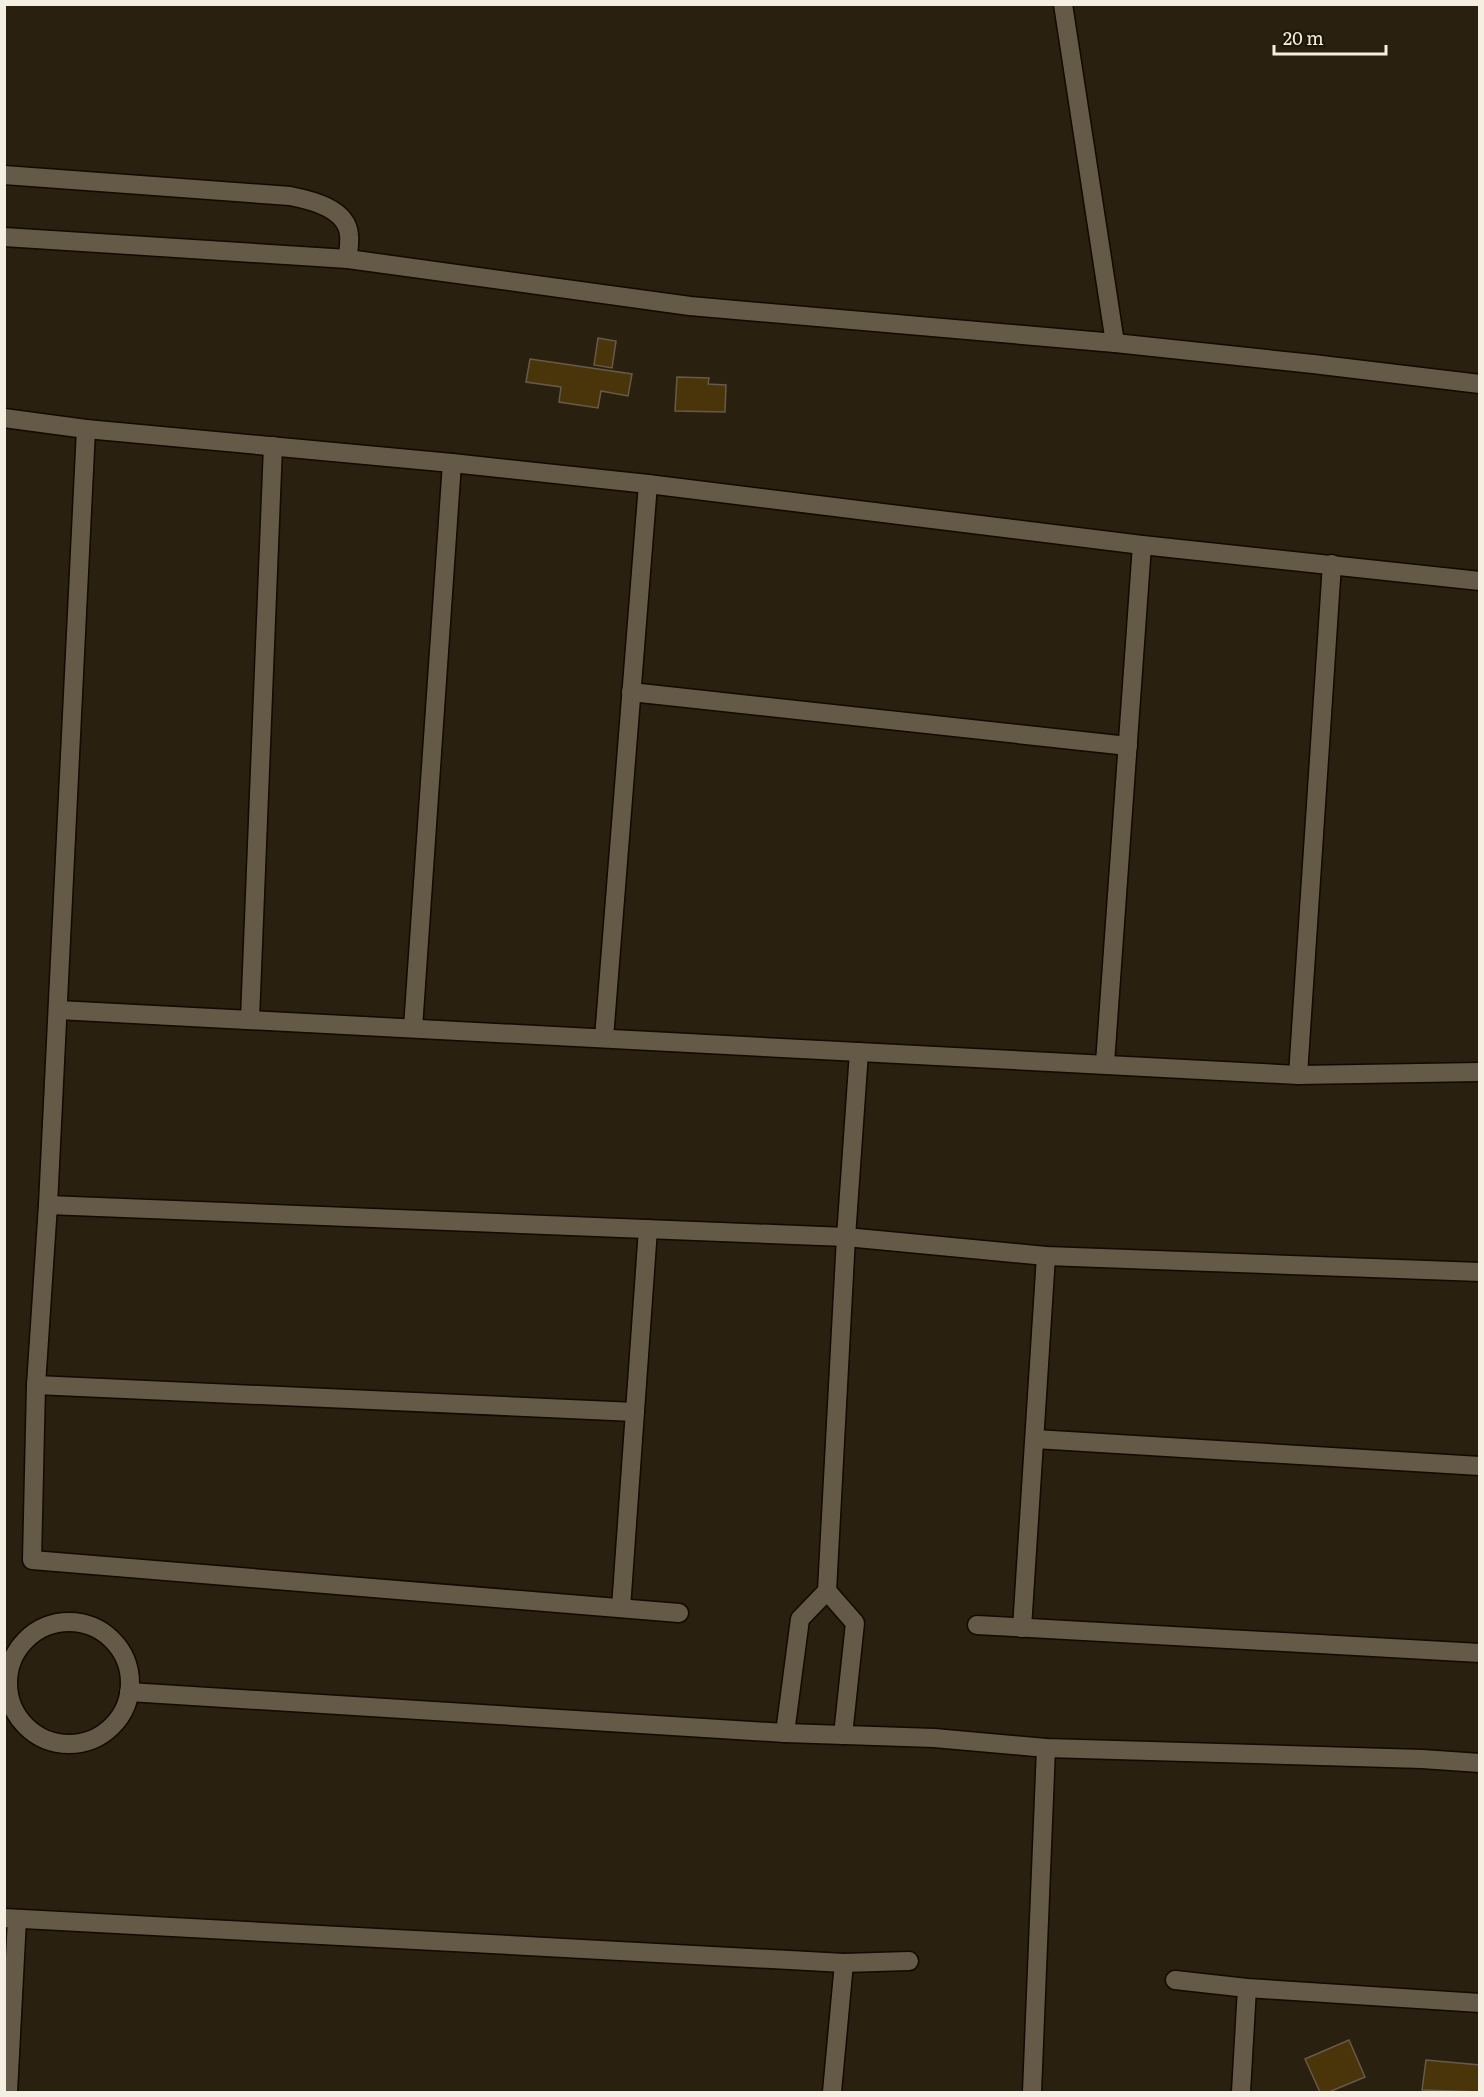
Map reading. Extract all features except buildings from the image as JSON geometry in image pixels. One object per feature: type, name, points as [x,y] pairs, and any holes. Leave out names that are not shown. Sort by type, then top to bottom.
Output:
[{"type":"street","points":[[1063,4],[1115,343]]},
{"type":"street","points":[[4,175],[290,196],[318,202],[340,216],[350,232],[348,259]]},
{"type":"street","points":[[4,237],[348,259],[690,306],[1115,343],[1479,384]]},
{"type":"street","points":[[4,418],[86,429],[452,463],[648,484],[1142,545],[1479,581]]},
{"type":"street","points":[[86,429],[48,1205],[36,1385],[32,1560],[679,1613]]},
{"type":"street","points":[[250,1019],[273,446]]},
{"type":"street","points":[[413,1028],[452,463]]},
{"type":"street","points":[[604,1038],[648,484]]},
{"type":"street","points":[[1105,1063],[1142,545]]},
{"type":"street","points":[[1298,1075],[1332,564]]},
{"type":"street","points":[[631,692],[1128,746]]},
{"type":"street","points":[[58,1010],[1105,1063],[1298,1075],[1479,1072]]},
{"type":"street","points":[[785,1733],[800,1619],[827,1591],[846,1237],[859,1052]]},
{"type":"street","points":[[48,1205],[846,1237],[1046,1256],[1479,1272]]},
{"type":"street","points":[[621,1608],[648,1229]]},
{"type":"street","points":[[1023,1628],[1046,1256]]},
{"type":"street","points":[[36,1385],[635,1412]]},
{"type":"street","points":[[1035,1439],[1479,1466]]},
{"type":"street","points":[[827,1591],[855,1623],[843,1735]]},
{"type":"street","points":[[51,1623],[87,1623],[117,1641],[131,1674],[129,1692],[126,1709],[103,1735],[70,1745],[35,1736],[8,1709],[9,1659],[22,1642],[51,1623]]},
{"type":"street","points":[[977,1625],[1479,1653]]},
{"type":"street","points":[[129,1692],[785,1733],[934,1738],[1046,1749],[1479,1763]]},
{"type":"street","points":[[1032,2092],[1046,1749]]},
{"type":"street","points":[[8,2092],[11,1919],[844,1963],[909,1961]]},
{"type":"street","points":[[832,2092],[844,1963]]},
{"type":"street","points":[[1175,1980],[1247,1988],[1479,2003]]},
{"type":"street","points":[[1241,2092],[1247,1988]]}]
